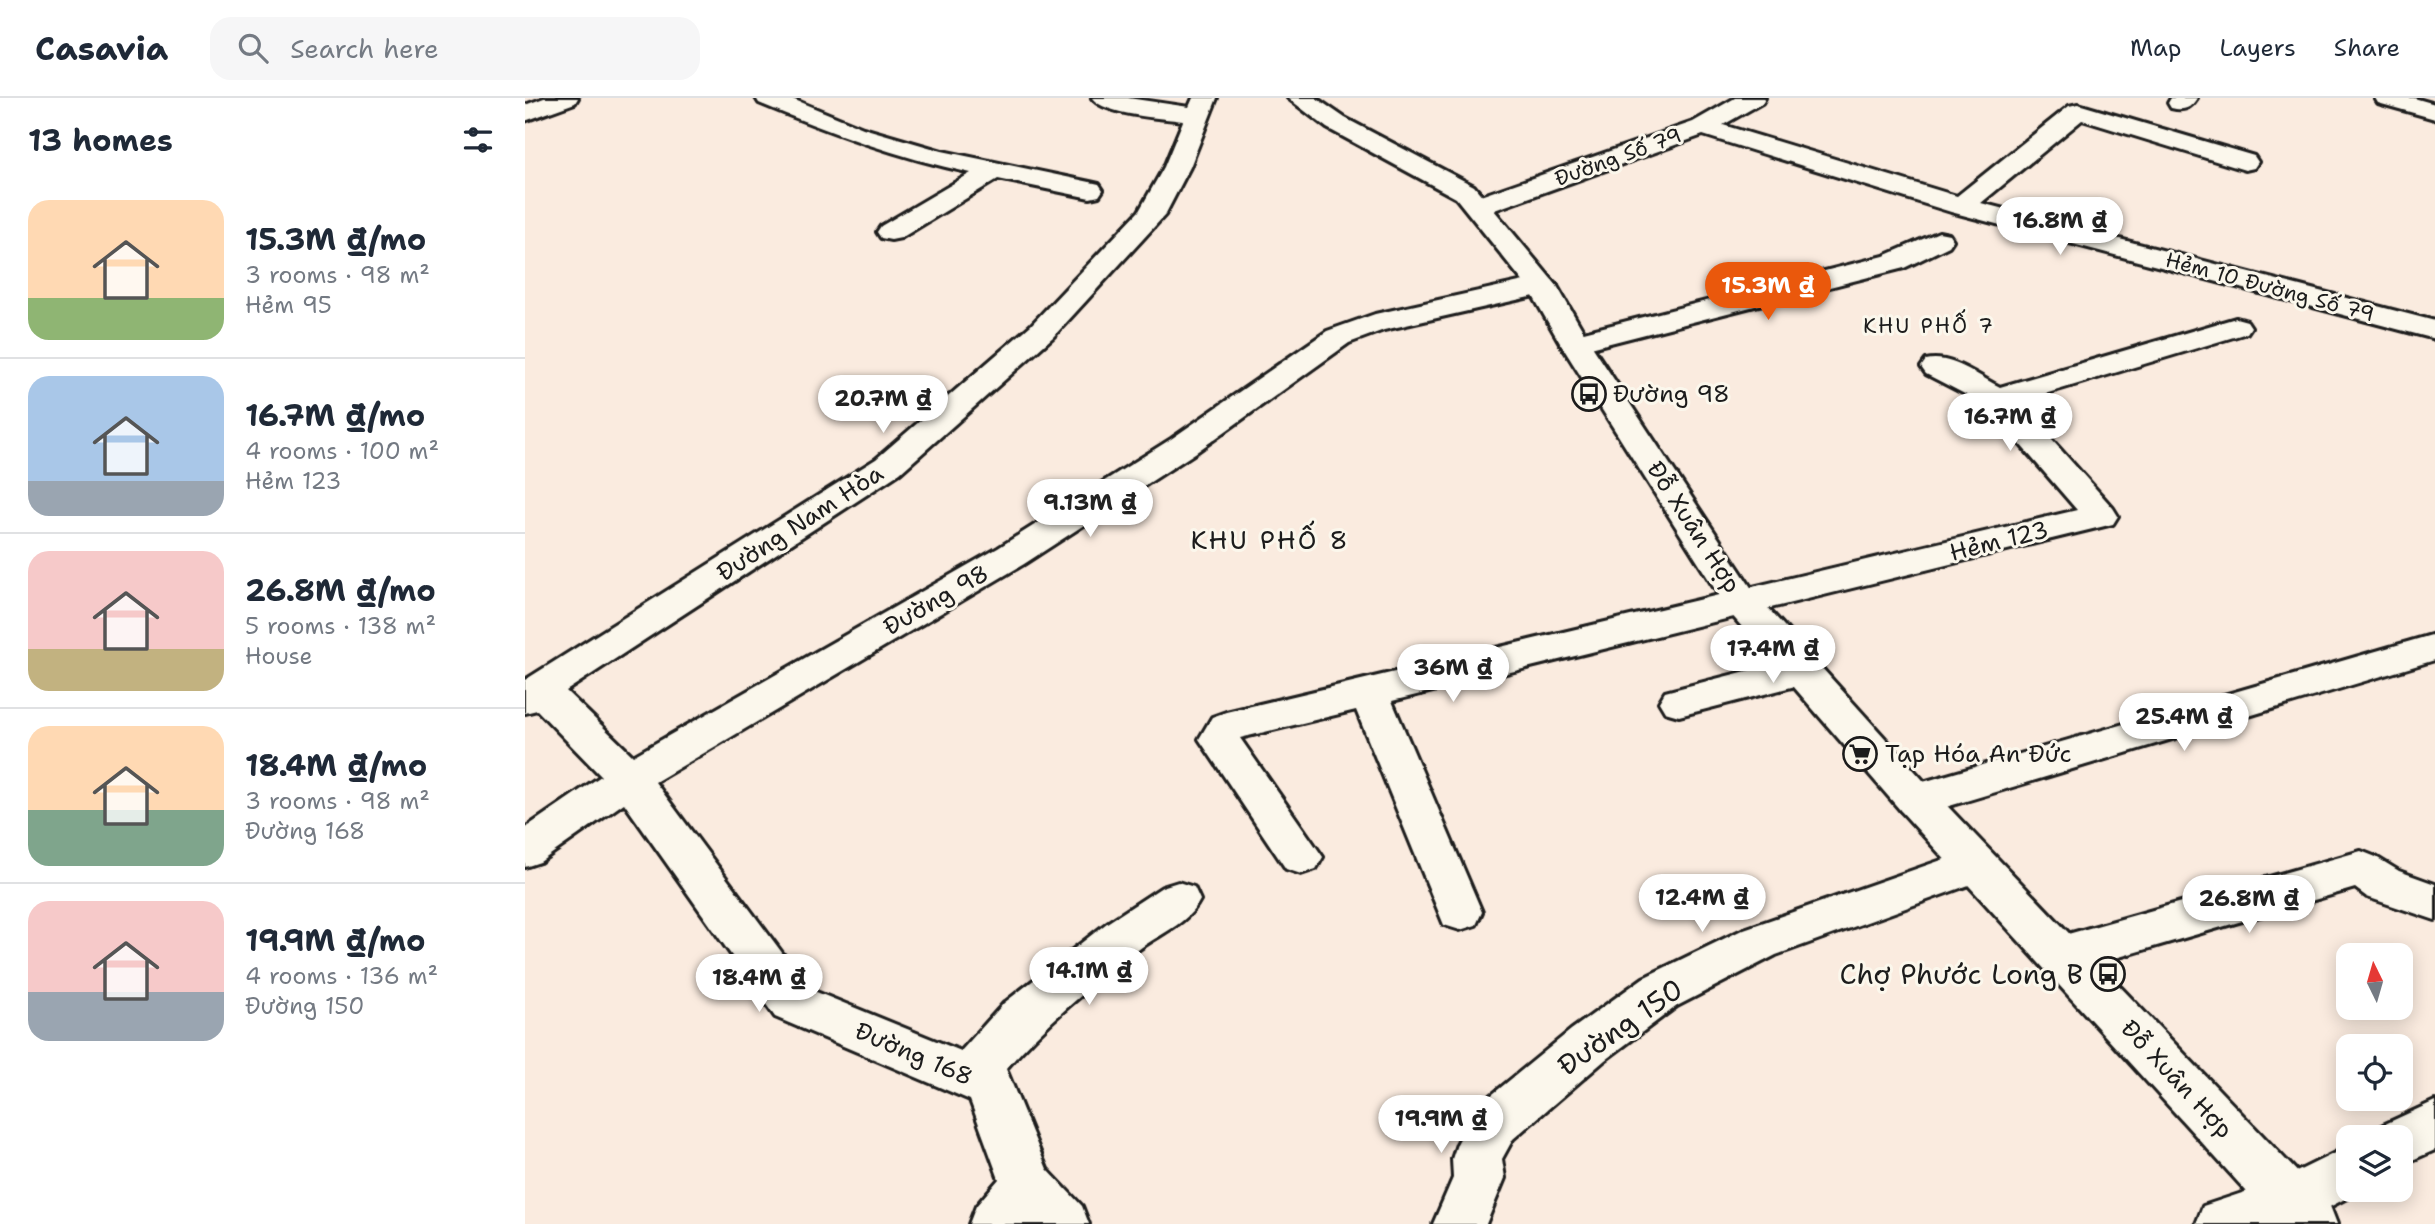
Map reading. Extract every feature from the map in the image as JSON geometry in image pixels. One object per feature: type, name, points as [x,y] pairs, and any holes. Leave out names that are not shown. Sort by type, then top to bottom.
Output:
[{"type":"street","points":[[525,114],[566,98]]},
{"type":"street","points":[[768,98],[854,133],[937,158],[1090,190]]},
{"type":"street","points":[[1104,98],[1119,104],[1200,107]]},
{"type":"street","name":"Đỗ Xuân Hợp","points":[[1300,98],[1336,123],[1465,192],[1479,206],[1542,286],[1575,343],[1743,604],[1916,800],[2300,1213]]},
{"type":"street","name":"Đường Số 79","points":[[1479,206],[1702,127],[1753,98]]},
{"type":"street","points":[[2387,98],[2435,111]]},
{"type":"street","name":"Đường Nam Hòa","points":[[533,695],[898,457],[1042,331],[1151,215],[1177,167],[1200,107]]},
{"type":"street","points":[[1961,206],[2078,111],[2245,162]]},
{"type":"street","name":"Hẻm 10 Đường Số 79","points":[[1702,127],[1961,206],[2435,330]]},
{"type":"street","points":[[891,232],[994,170]]},
{"type":"street","points":[[1575,343],[1894,262],[1939,240]]},
{"type":"street","name":"Đường 98","points":[[525,850],[629,778],[1011,556],[1183,446],[1338,337],[1375,323],[1542,286]]},
{"type":"street","points":[[1997,398],[2236,327]]},
{"type":"street","name":"Hẻm 123","points":[[1743,604],[2101,516],[1997,398],[1937,367]]},
{"type":"street","points":[[1301,857],[1219,739],[1226,727],[1743,604]]},
{"type":"street","points":[[1916,800],[2435,647]]},
{"type":"street","points":[[1679,702],[1801,671]]},
{"type":"street","points":[[1369,693],[1460,912]]},
{"type":"street","name":"Đường 168","points":[[533,695],[629,778],[792,1003],[989,1085],[1027,1185],[1063,1224]]},
{"type":"street","name":"Đường 150","points":[[1459,1224],[1475,1193],[1479,1178],[1477,1159],[1482,1144],[1495,1123],[1588,1045],[1660,992],[1761,942],[1976,865]]},
{"type":"street","points":[[2061,955],[2361,869],[2383,884],[2435,902]]},
{"type":"street","points":[[968,1077],[1020,1018],[1123,936],[1178,900]]},
{"type":"street","points":[[2413,1136],[2435,1124]]},
{"type":"street","points":[[2222,1224],[2300,1213],[2336,1181]]},
{"type":"street","points":[[995,1224],[1027,1185]]},
{"type":"place","name":"Đường 98","points":[[1589,394]]},
{"type":"place","name":"Tạp Hóa An Đức","points":[[1860,754]]},
{"type":"place","name":"Chợ Phước Long B","points":[[2108,974]]},
{"type":"district","name":"KHU PHỐ 7","points":[[1929,326]]},
{"type":"district","name":"KHU PHỐ 8","points":[[1270,540]]}]
